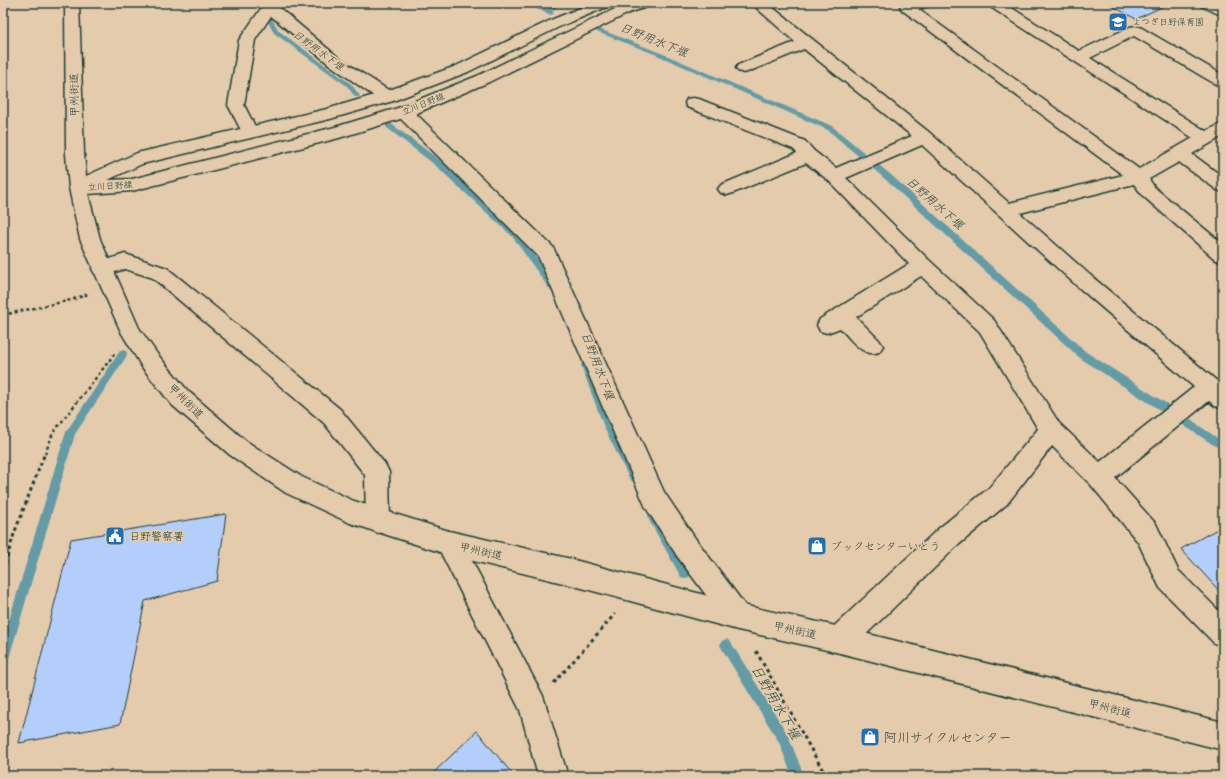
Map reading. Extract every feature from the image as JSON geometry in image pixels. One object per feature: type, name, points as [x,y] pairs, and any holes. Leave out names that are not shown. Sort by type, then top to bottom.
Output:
[{"type":"street","name":"甲州街道","points":[[72,3],[75,154],[78,188],[90,239],[106,278],[131,332],[150,361],[180,398],[238,448],[294,485],[350,511],[448,543],[637,589],[738,617],[840,640],[1223,736]]},
{"type":"street","name":"立川日野線","points":[[78,188],[137,159],[330,114],[386,96],[462,69],[556,23],[604,3]]},
{"type":"street","name":"立川日野線","points":[[78,188],[132,185],[339,132],[404,112],[483,79],[622,6],[645,3]]},
{"type":"street","points":[[758,3],[806,43],[924,136],[1083,280],[1216,393],[1176,414],[1099,477]]},
{"type":"street","points":[[924,3],[907,7],[1138,177],[1149,192],[1223,255]]},
{"type":"street","points":[[994,3],[1206,139]]},
{"type":"street","points":[[1206,3],[1223,12]]},
{"type":"street","points":[[250,132],[236,105],[247,40],[269,5],[335,62],[386,96]]},
{"type":"street","points":[[1079,57],[1135,30],[1223,82]]},
{"type":"street","points":[[744,68],[806,43]]},
{"type":"street","points":[[693,103],[799,145],[808,155],[834,176],[922,265],[987,326],[1050,430],[1099,477],[1147,533],[1169,579],[1223,634]]},
{"type":"street","points":[[404,112],[546,252],[655,500],[686,547],[738,617]]},
{"type":"street","points":[[1006,210],[1138,177],[1223,129]]},
{"type":"street","points":[[834,176],[924,136]]},
{"type":"street","points":[[1180,154],[1223,186]]},
{"type":"street","points":[[727,189],[808,155]]},
{"type":"street","points":[[106,278],[125,261],[160,273],[332,416],[378,472],[378,521]]},
{"type":"street","points":[[872,346],[834,321],[922,265]]},
{"type":"street","points":[[840,640],[947,538],[998,496],[1050,430]]},
{"type":"street","points":[[448,543],[534,706],[553,776]]},
{"type":"path","points":[[3,315],[71,300],[106,278]]},
{"type":"path","points":[[3,570],[14,534],[53,434],[131,332]]},
{"type":"path","points":[[534,706],[637,589]]},
{"type":"path","points":[[738,617],[826,776]]},
{"type":"building","points":[[1107,3],[1170,3],[1136,19]]},
{"type":"building","points":[[226,514],[217,581],[145,601],[120,724],[19,743],[71,539]]},
{"type":"building","points":[[1223,526],[1223,595],[1181,549]]},
{"type":"building","points":[[477,731],[514,776],[430,776]]},
{"type":"waterway","name":"日野用水下堰","points":[[526,3],[547,12]]},
{"type":"waterway","points":[[547,12],[558,3]]},
{"type":"waterway","name":"日野用水下堰","points":[[270,20],[276,32],[349,85],[357,96]]},
{"type":"waterway","name":"日野用水下堰","points":[[599,31],[659,54],[830,128],[888,177],[1083,355],[1172,412],[1223,447]]},
{"type":"waterway","name":"日野用水下堰","points":[[388,125],[438,163],[515,234],[556,292]]},
{"type":"waterway","points":[[3,658],[71,432],[123,354]]},
{"type":"waterway","name":"日野用水下堰","points":[[585,365],[609,427],[633,477]]},
{"type":"waterway","name":"日野用水下堰","points":[[653,517],[685,573]]},
{"type":"waterway","name":"日野用水下堰","points":[[726,645],[784,739],[798,776]]},
{"type":"place","name":"よつぎ日野保育園","points":[[1118,22]]},
{"type":"place","name":"日野警察署","points":[[115,536]]},
{"type":"place","name":"ブックセンターいとう","points":[[817,546]]},
{"type":"place","name":"阿川サイクルセンター","points":[[870,737]]}]
